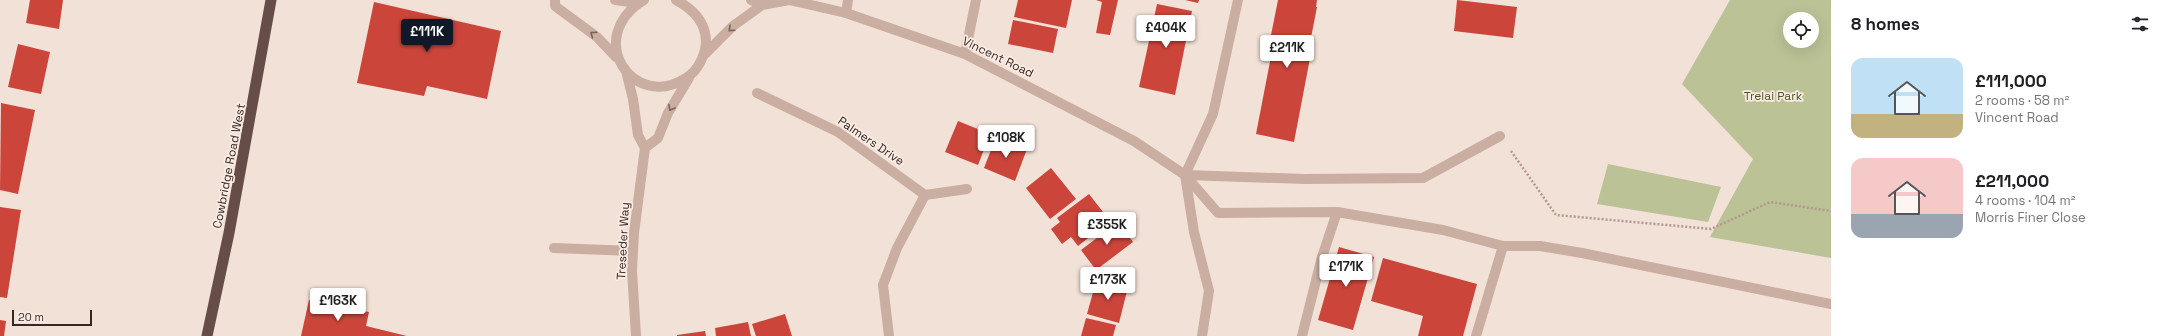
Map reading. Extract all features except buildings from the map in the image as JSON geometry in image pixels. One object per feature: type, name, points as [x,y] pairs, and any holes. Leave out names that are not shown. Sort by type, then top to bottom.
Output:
[{"type":"highway","name":"Cowbridge Road West","points":[[207,336],[229,233],[271,0]]},
{"type":"street","name":"Vincent Road","points":[[554,0],[555,6],[598,37],[626,71],[637,81],[650,86],[665,87],[679,83],[691,75],[704,56],[733,26],[762,5],[790,0],[846,13],[965,54],[1134,141],[1185,175],[1218,213],[1337,212],[1443,230],[1503,246],[1540,246],[1582,252],[1831,304]]},
{"type":"street","name":"Vincent Road","points":[[615,0],[641,2]]},
{"type":"street","points":[[676,0],[687,6],[697,16],[704,28],[706,42],[704,56]]},
{"type":"street","points":[[751,0],[762,5]]},
{"type":"street","points":[[846,13],[848,0]]},
{"type":"street","points":[[965,54],[976,0]]},
{"type":"street","points":[[1202,336],[1210,291],[1194,232],[1185,175],[1213,114],[1238,0]]},
{"type":"street","name":"Vincent Road","points":[[620,62],[616,50],[616,38],[619,25],[625,14],[641,2]]},
{"type":"street","points":[[626,71],[633,99],[638,135],[645,148],[658,138],[668,113],[691,75]]},
{"type":"street","name":"Palmers Drive","points":[[757,93],[838,132],[925,195]]},
{"type":"street","points":[[1185,175],[1305,179],[1423,178],[1500,136]]},
{"type":"street","name":"Treseder Way","points":[[636,336],[633,251],[645,148]]},
{"type":"street","points":[[889,336],[884,285],[897,248],[925,195],[967,189]]},
{"type":"street","points":[[1302,336],[1322,257],[1337,212]]},
{"type":"street","points":[[1476,336],[1503,246]]},
{"type":"street","points":[[554,248],[633,251]]},
{"type":"path","points":[[1500,136],[1556,214],[1711,229],[1770,202],[1831,211]]},
{"type":"green space","name":"Trelai Park","points":[[1730,0],[1831,0],[1831,258],[1710,237],[1753,159],[1682,84]]},
{"type":"green space","points":[[1608,164],[1721,187],[1708,222],[1597,204]]}]
